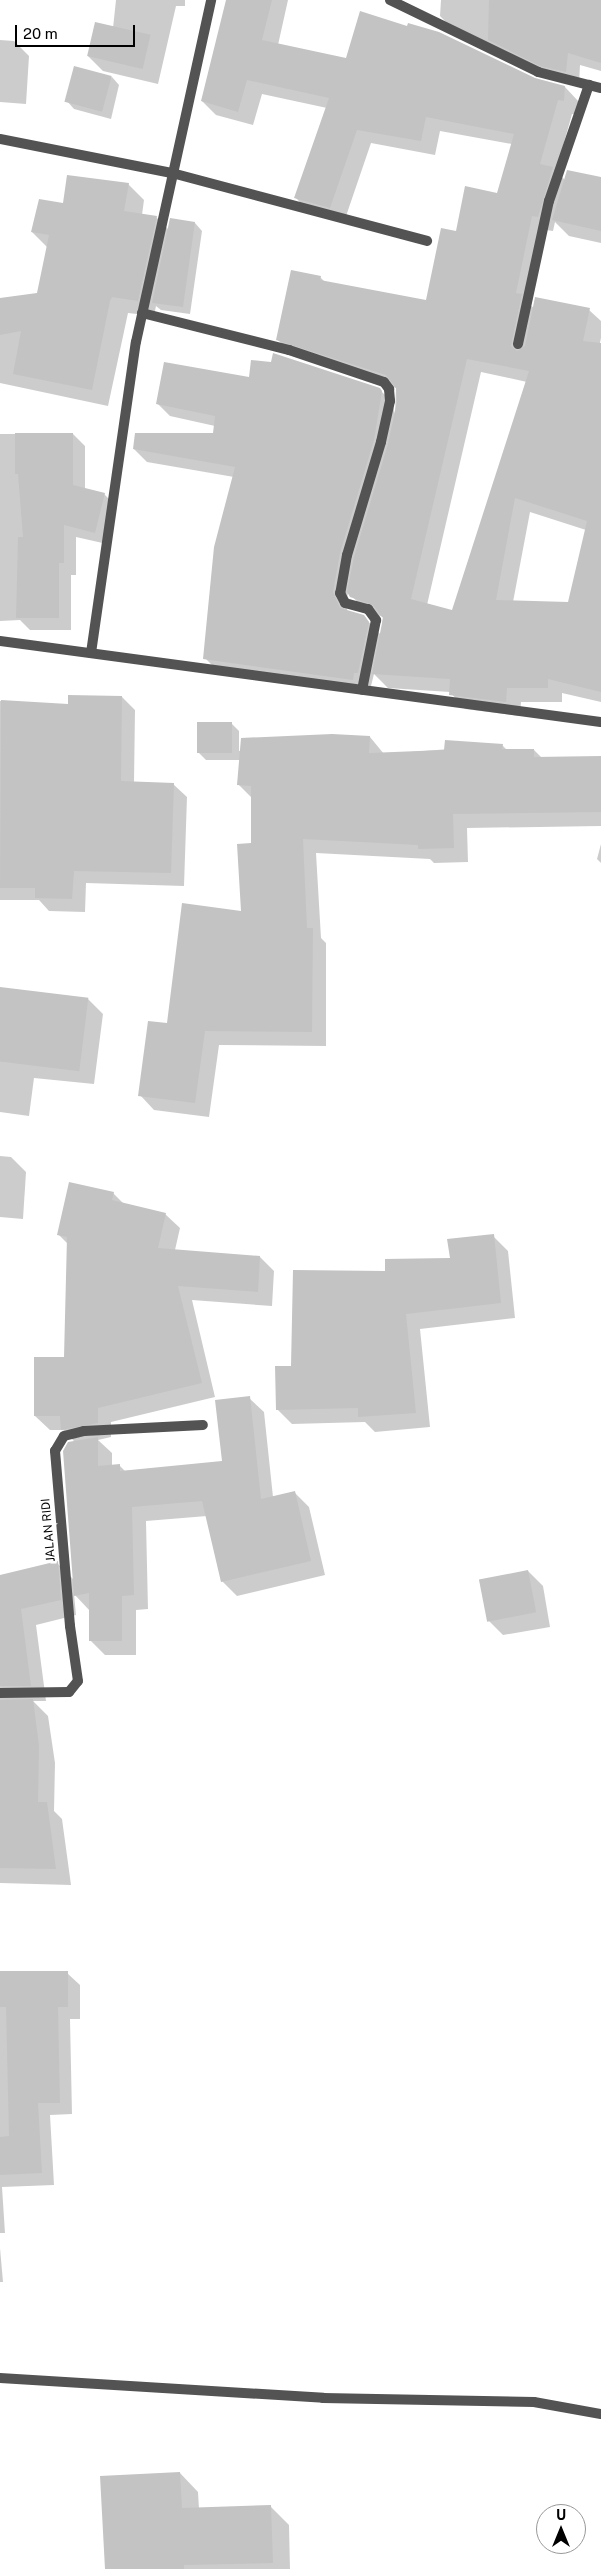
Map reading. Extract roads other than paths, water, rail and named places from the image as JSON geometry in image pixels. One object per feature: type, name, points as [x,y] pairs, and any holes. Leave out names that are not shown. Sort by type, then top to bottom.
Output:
[{"type":"street","points":[[91,653],[142,313],[211,0]]},
{"type":"street","points":[[390,0],[538,72],[601,88]]},
{"type":"street","points":[[518,344],[549,201],[589,85]]},
{"type":"street","points":[[0,140],[172,172],[427,241]]},
{"type":"street","points":[[142,313],[289,350],[384,382],[389,389],[390,401],[381,442],[346,555],[340,593],[344,603],[368,609],[376,620],[362,690]]},
{"type":"street","points":[[0,641],[601,722]]},
{"type":"street","name":"JALAN RIDI","points":[[0,1694],[69,1692],[78,1681],[70,1626],[55,1451],[64,1436],[84,1431],[203,1425]]},
{"type":"street","points":[[0,2378],[323,2398],[534,2402],[601,2414]]}]
